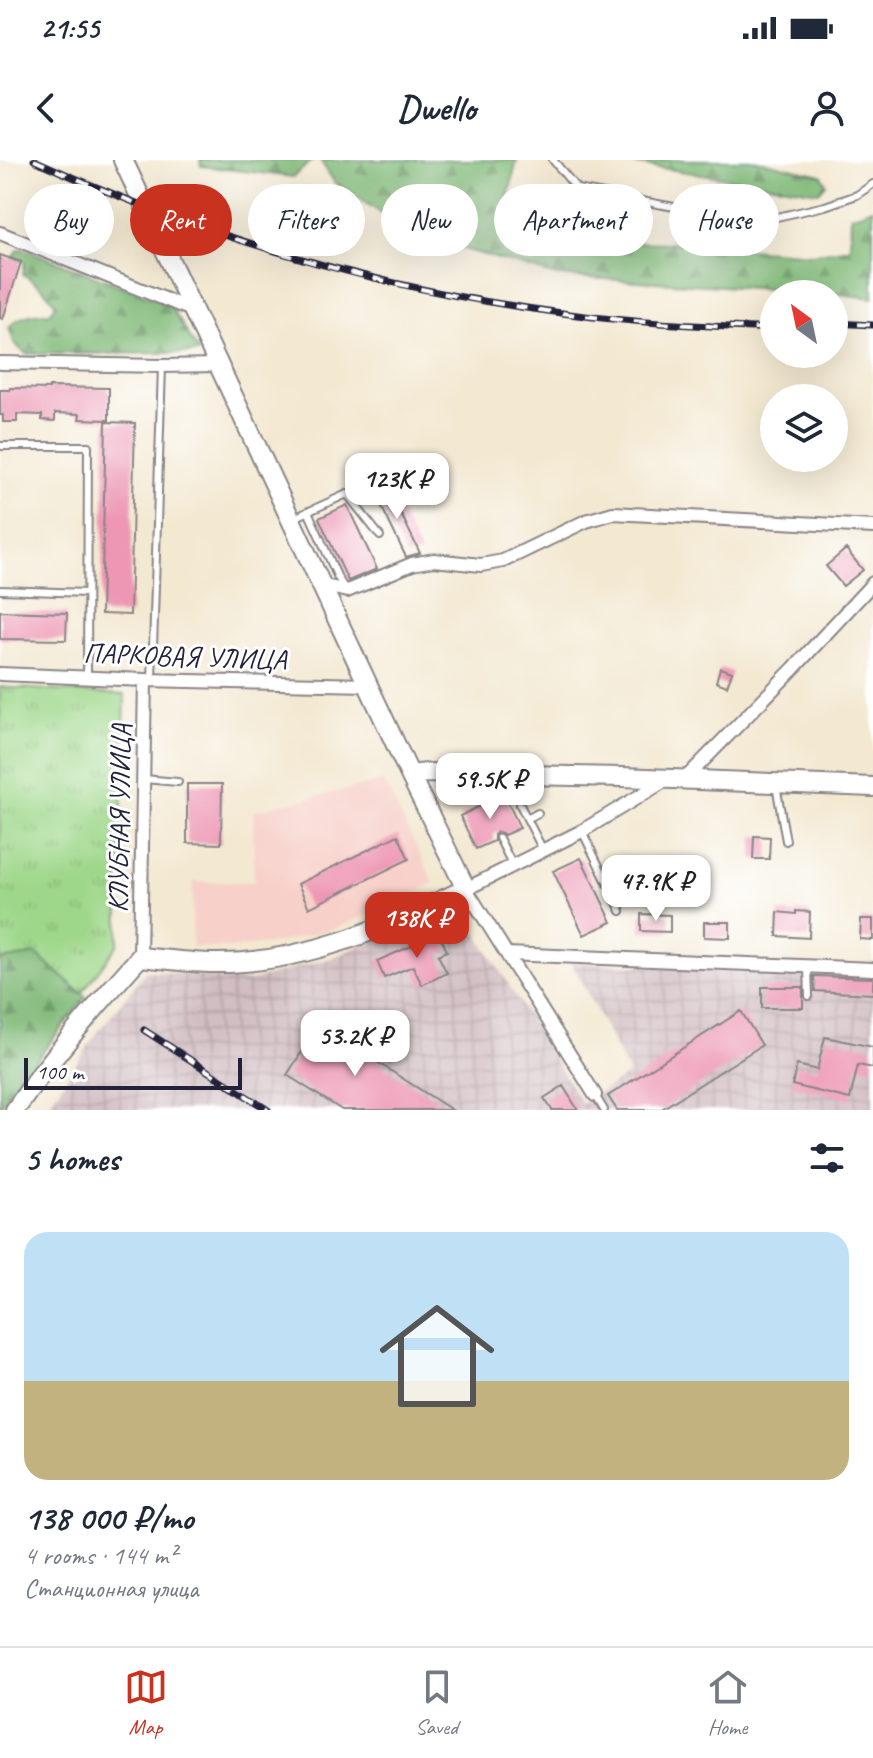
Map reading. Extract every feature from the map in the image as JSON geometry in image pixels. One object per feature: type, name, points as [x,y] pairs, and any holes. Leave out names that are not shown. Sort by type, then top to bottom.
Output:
[{"type":"street","points":[[123,160],[218,365],[299,516],[330,581],[368,685],[466,889],[595,1095]]},
{"type":"street","points":[[0,233],[192,310]]},
{"type":"street","points":[[0,363],[218,365]]},
{"type":"street","points":[[330,581],[347,591],[412,564],[434,560],[481,565],[503,561],[586,521],[613,513],[873,527]]},
{"type":"street","points":[[15,1110],[78,1027],[140,957],[212,964],[277,958],[323,947],[370,932],[466,889],[582,831],[675,780],[794,668],[873,583]]},
{"type":"street","name":"ПАРКОВАЯ УЛИЦА","points":[[0,674],[368,685]]},
{"type":"street","name":"КЛУБНАЯ УЛИЦА","points":[[140,957],[149,680]]},
{"type":"street","points":[[410,775],[427,773],[873,787]]},
{"type":"street","points":[[507,954],[873,969]]},
{"type":"lane","points":[[553,160],[577,189],[755,222],[825,206],[857,195],[873,184]]},
{"type":"lane","points":[[149,680],[162,366]]},
{"type":"lane","points":[[0,446],[88,446],[87,677]]},
{"type":"lane","points":[[299,516],[347,494],[380,536]]},
{"type":"lane","points":[[330,581],[347,591]]},
{"type":"lane","points":[[0,590],[87,593]]},
{"type":"lane","points":[[144,779],[178,782]]},
{"type":"lane","points":[[776,784],[786,841]]},
{"type":"lane","points":[[520,805],[543,850]]},
{"type":"lane","points":[[527,819],[538,813]]},
{"type":"lane","points":[[582,831],[621,911]]},
{"type":"lane","points":[[499,838],[513,866]]},
{"type":"lane","points":[[808,966],[809,996]]},
{"type":"lane","points":[[595,1095],[604,1110]]},
{"type":"shaded area","points":[[384,781],[434,883],[336,928],[277,943],[234,948],[192,947],[193,882],[254,882],[253,811]]},
{"type":"shaded area","points":[[457,901],[582,1104],[629,1074],[571,962],[873,977],[873,1110],[45,1110],[97,1033],[146,971],[250,981],[335,957]]},
{"type":"green space","points":[[200,160],[313,160],[293,177],[201,166]]},
{"type":"green space","points":[[320,160],[517,160],[511,184],[494,184],[494,256],[653,256],[653,243],[669,243],[669,256],[779,256],[779,251],[811,254],[850,248],[851,216],[873,208],[873,298],[848,295],[848,280],[760,280],[760,288],[557,276],[478,253],[478,184],[381,184],[381,213],[365,202],[365,184],[335,183]]},
{"type":"green space","points":[[607,160],[756,160],[822,175],[826,184],[819,192]]},
{"type":"green space","points":[[19,249],[24,250],[24,256],[43,256],[170,305],[199,353],[26,354],[14,343],[9,328],[27,316],[50,313],[56,304],[42,287],[23,274],[25,262],[13,257]]},
{"type":"green space","points":[[0,687],[125,695],[118,944],[0,1104]]},
{"type":"green space","points":[[36,954],[86,997],[0,1106],[0,960]]},
{"type":"building","points":[[0,255],[21,262],[3,319],[0,318]]},
{"type":"building","points":[[109,388],[109,420],[79,419],[80,414],[55,413],[55,421],[42,420],[42,415],[17,414],[17,422],[3,422],[0,390]]},
{"type":"building","points":[[106,422],[135,423],[130,615],[101,614]]},
{"type":"building","points":[[387,485],[420,553],[406,557],[374,491]]},
{"type":"building","points":[[347,505],[377,569],[348,581],[319,518]]},
{"type":"building","points":[[846,549],[863,570],[843,586],[826,566]]},
{"type":"building","points":[[0,611],[67,613],[66,640],[0,639]]},
{"type":"building","points":[[720,668],[732,672],[727,686],[716,682]]},
{"type":"building","points":[[187,784],[222,784],[221,844],[187,843]]},
{"type":"building","points":[[504,794],[520,828],[504,835],[497,832],[494,841],[476,849],[460,816]]},
{"type":"building","points":[[398,835],[409,859],[309,908],[298,884]]},
{"type":"building","points":[[754,836],[770,837],[769,859],[753,859]]},
{"type":"building","points":[[581,858],[612,922],[584,935],[553,871]]},
{"type":"building","points":[[796,911],[810,912],[809,938],[777,936],[778,912],[796,914]]},
{"type":"building","points":[[641,914],[670,915],[670,932],[641,931]]},
{"type":"building","points":[[861,919],[873,919],[873,940],[860,939]]},
{"type":"building","points":[[704,922],[730,922],[730,938],[704,937]]},
{"type":"building","points":[[439,934],[447,951],[438,955],[447,973],[422,985],[413,966],[384,978],[377,961]]},
{"type":"building","points":[[814,976],[873,978],[873,994],[815,991]]},
{"type":"building","points":[[762,987],[803,987],[803,1008],[762,1008]]},
{"type":"building","points":[[741,1011],[762,1045],[660,1110],[617,1110],[608,1096]]},
{"type":"building","points":[[319,1025],[452,1110],[342,1110],[287,1075]]},
{"type":"building","points":[[825,1037],[873,1047],[873,1068],[858,1065],[850,1099],[792,1085],[797,1065],[817,1070]]},
{"type":"building","points":[[563,1086],[578,1110],[552,1110],[544,1098]]},
{"type":"railway","points":[[34,160],[98,188],[227,236],[425,290],[588,316],[760,328]]},
{"type":"railway","points":[[848,324],[873,325]]},
{"type":"railway","points":[[144,1030],[268,1110]]}]
